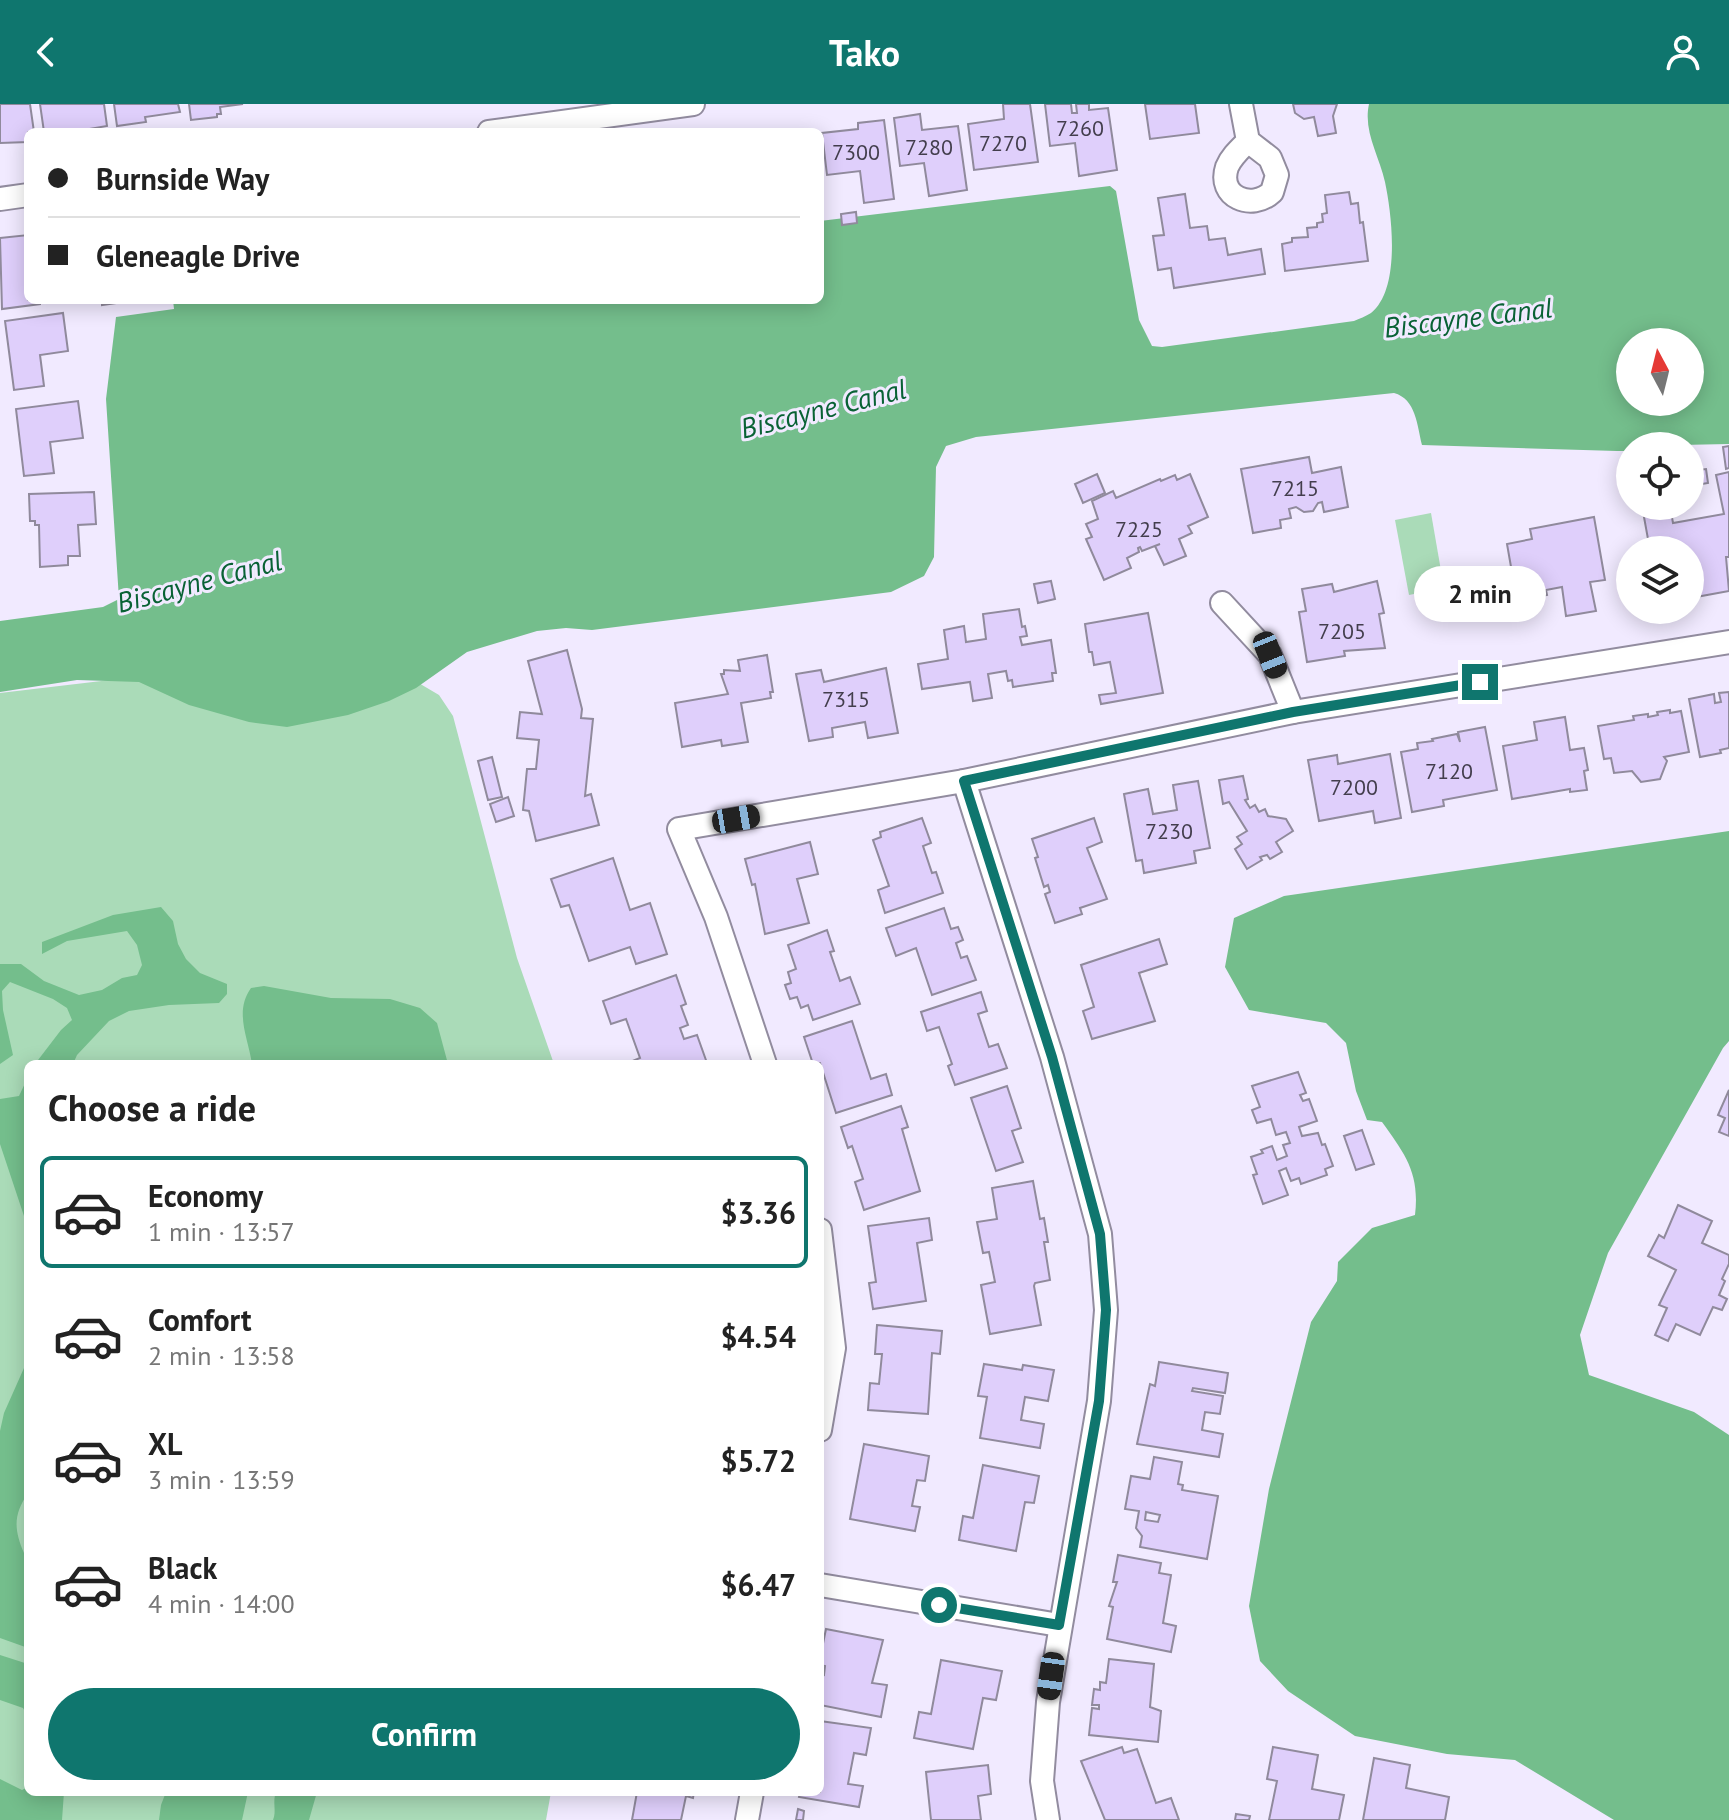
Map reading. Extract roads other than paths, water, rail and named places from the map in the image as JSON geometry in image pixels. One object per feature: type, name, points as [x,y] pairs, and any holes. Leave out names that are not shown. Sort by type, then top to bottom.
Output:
[{"type":"street","points":[[518,128],[693,104]]},
{"type":"street","points":[[1241,104],[1248,141]]},
{"type":"street","points":[[0,199],[24,196]]},
{"type":"street","points":[[1222,603],[1270,655],[1293,712]]},
{"type":"street","points":[[764,1060],[716,917],[679,829],[964,781],[1293,712],[1729,642]]},
{"type":"street","points":[[964,781],[1052,1057],[1100,1234],[1106,1310],[1099,1401],[1048,1702],[1042,1781],[1048,1820]]},
{"type":"street","points":[[824,1264],[834,1348],[824,1407]]},
{"type":"street","points":[[824,1586],[1059,1625]]},
{"type":"street","points":[[747,1820],[751,1796]]},
{"type":"water","name":"Biscayne Canal","points":[[1369,104],[1729,104],[1729,444],[1704,445],[1704,432],[1616,432],[1616,451],[1422,445],[1411,407],[1394,393],[976,437],[946,446],[936,467],[934,557],[924,576],[891,592],[592,630],[566,628],[537,631],[467,652],[416,688],[389,701],[348,715],[287,727],[249,722],[189,705],[139,682],[77,680],[0,692],[0,621],[103,607],[119,599],[106,399],[116,317],[174,309],[173,304],[824,304],[824,221],[1110,186],[1116,191],[1139,320],[1152,346],[1354,321],[1371,313],[1381,302],[1387,287],[1392,251],[1388,196],[1370,134]]},
{"type":"water","points":[[1729,831],[1729,1041],[1608,1253],[1580,1335],[1589,1375],[1694,1412],[1729,1435],[1729,1820],[1614,1820],[1515,1760],[1447,1754],[1355,1736],[1288,1691],[1260,1661],[1249,1606],[1269,1489],[1311,1322],[1337,1281],[1338,1262],[1372,1228],[1415,1215],[1416,1200],[1413,1176],[1404,1154],[1382,1122],[1367,1120],[1356,1091],[1346,1043],[1326,1023],[1249,1010],[1225,967],[1234,918],[1284,896]]},
{"type":"water","points":[[161,907],[173,921],[178,944],[186,959],[200,973],[227,984],[227,994],[219,1003],[169,1005],[129,1011],[109,1021],[75,1060],[38,1060],[72,1020],[67,1008],[53,999],[10,982],[2,991],[13,1055],[0,1064],[0,964],[21,964],[44,981],[79,995],[102,990],[122,978],[137,975],[142,965],[137,945],[127,931],[67,941],[42,954],[42,942],[113,915]]},
{"type":"water","points":[[264,986],[331,998],[390,999],[420,1008],[437,1023],[447,1060],[251,1060],[243,1015],[243,1006],[251,988]]},
{"type":"water","points":[[24,1085],[24,1216],[0,1144],[0,1099],[19,1096]]},
{"type":"water","points":[[24,1368],[24,1500],[17,1530],[24,1553],[24,1647],[0,1638],[0,1431],[4,1413]]},
{"type":"water","points":[[0,1655],[24,1663],[24,1710],[0,1700]]},
{"type":"water","points":[[0,1779],[24,1789],[24,1796],[64,1796],[62,1820],[0,1820]]},
{"type":"water","points":[[164,1796],[247,1796],[242,1820],[159,1820]]},
{"type":"water","points":[[275,1796],[316,1796],[309,1820],[273,1820]]}]
